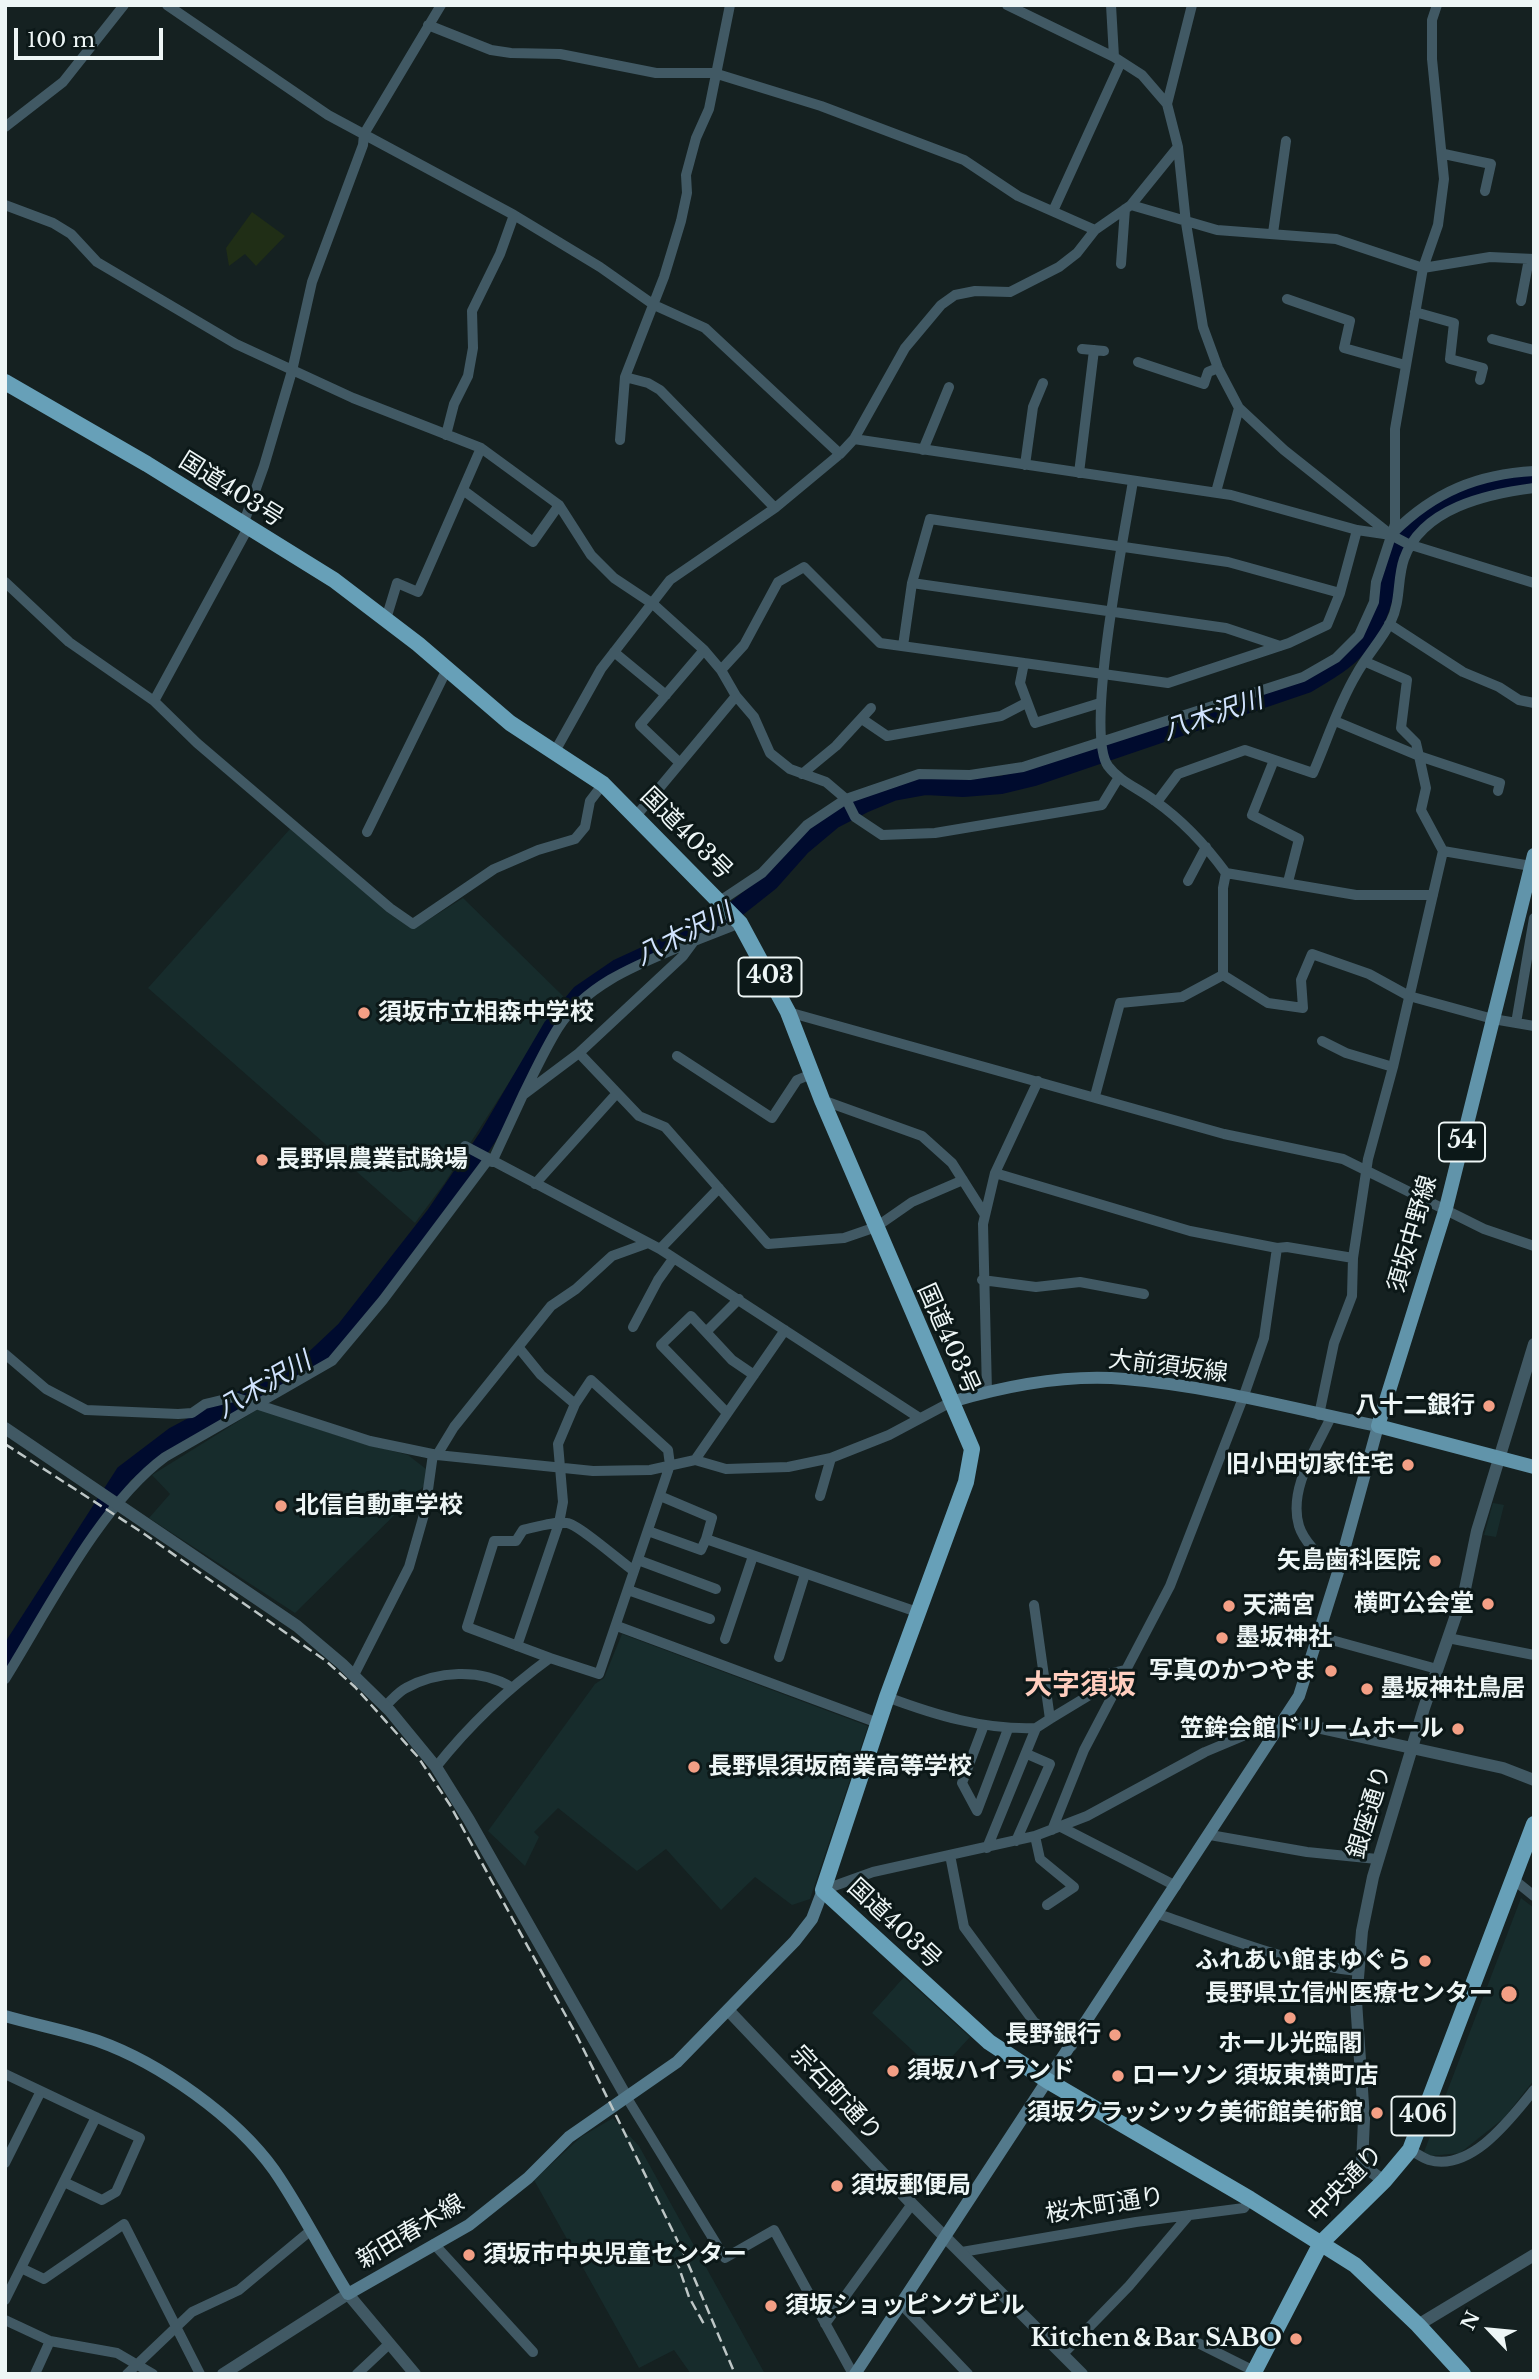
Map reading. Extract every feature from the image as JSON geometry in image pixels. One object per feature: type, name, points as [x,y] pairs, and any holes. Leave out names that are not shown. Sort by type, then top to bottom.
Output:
[{"type":"highway","name":"国道403号","points":[[5,382],[334,580],[387,619],[510,723],[603,784],[740,922],[789,1012],[822,1100],[972,1449],[967,1482],[887,1697],[823,1890],[989,2042],[1048,2081],[1250,2199],[1355,2265],[1418,2325],[1462,2374]]},
{"type":"highway","name":"中央通り","points":[[1254,2372],[1321,2243],[1410,2150],[1534,1824]]},
{"type":"main road","name":"須坂中野線","points":[[1378,1426],[1446,1208],[1532,861]]},
{"type":"main road","name":"大前須坂線","points":[[951,1402],[987,1392],[1088,1378],[1124,1378],[1243,1398],[1378,1426]]},
{"type":"main road","points":[[854,2374],[1072,2046],[1299,1696],[1338,1572],[1378,1426],[1534,1467]]},
{"type":"main road","name":"新田春木線","points":[[5,2017],[98,2041],[173,2080],[232,2124],[273,2169],[348,2294],[469,2225],[528,2178],[569,2137],[677,2062],[795,1941],[812,1919],[823,1890]]},
{"type":"street","points":[[5,127],[63,82],[124,5]]},
{"type":"street","points":[[167,5],[288,90],[514,215],[600,267],[654,305],[705,328],[840,454]]},
{"type":"street","points":[[154,701],[246,526],[292,371],[312,282],[363,145],[364,134],[441,5]]},
{"type":"street","points":[[620,440],[625,377],[654,305],[681,221],[687,193],[686,175],[696,138],[709,109],[714,73],[730,5]]},
{"type":"street","points":[[1007,5],[1118,60],[1142,75],[1167,104],[1178,147],[1186,223],[1203,327],[1218,368],[1239,408],[1284,450],[1393,536],[1410,544],[1534,583]]},
{"type":"street","points":[[1053,211],[1118,60],[1111,5]]},
{"type":"street","points":[[1167,104],[1192,5]]},
{"type":"street","points":[[720,901],[762,873],[807,825],[846,799],[919,774],[970,775],[1023,767],[1100,743],[1303,677],[1336,658],[1359,635],[1374,603],[1376,583],[1393,536],[1395,429],[1423,268],[1438,225],[1444,154],[1434,98],[1432,20],[1437,5]]},
{"type":"street","points":[[428,25],[491,50],[511,54],[560,54],[656,73],[714,73],[877,125],[964,160],[1018,196],[1095,230]]},
{"type":"street","points":[[1273,233],[1286,141]]},
{"type":"street","points":[[554,753],[601,669],[670,580],[775,508],[840,454],[854,439],[900,356],[941,304],[955,295],[975,291],[1010,292],[1028,284],[1077,253],[1095,230],[1128,207],[1178,147]]},
{"type":"street","points":[[1444,154],[1491,164],[1485,191]]},
{"type":"street","points":[[5,205],[53,223],[71,234],[97,262],[146,294],[236,344],[292,371],[481,448],[559,505],[591,555],[614,578],[653,604],[704,650],[754,717],[770,753],[790,769],[827,782],[846,799],[855,817],[882,835],[935,832],[1102,805],[1119,777]]},
{"type":"street","points":[[1128,207],[1217,230],[1336,239],[1423,268],[1490,257],[1531,259],[1521,301]]},
{"type":"street","points":[[1121,264],[1128,207]]},
{"type":"street","points":[[446,435],[454,404],[468,376],[473,348],[472,311],[500,254],[514,215]]},
{"type":"street","points":[[1287,299],[1350,321],[1344,348],[1405,365]]},
{"type":"street","points":[[1415,312],[1454,323],[1450,359],[1483,368],[1480,380]]},
{"type":"street","points":[[1492,339],[1534,351]]},
{"type":"street","points":[[1079,473],[1099,351],[1083,349]]},
{"type":"street","points":[[1138,362],[1204,384],[1208,372],[1218,368]]},
{"type":"street","points":[[625,377],[648,383],[660,390],[775,508]]},
{"type":"street","points":[[1025,465],[1033,407],[1043,383]]},
{"type":"street","points":[[923,450],[949,387]]},
{"type":"street","points":[[1216,492],[1239,408]]},
{"type":"street","points":[[854,439],[1216,492],[1256,500],[1357,530],[1393,536]]},
{"type":"street","points":[[387,619],[397,583],[418,592],[481,448]]},
{"type":"street","points":[[1393,536],[1412,513],[1456,486],[1500,473],[1534,471]]},
{"type":"street","points":[[1133,481],[1100,703],[1100,743],[1104,759],[1119,777],[1157,802],[1206,847],[1226,873],[1356,895],[1433,895]]},
{"type":"street","points":[[1157,802],[1178,774],[1245,750],[1312,773],[1356,673],[1390,624],[1399,600],[1400,572],[1410,544],[1426,527],[1463,505],[1500,492],[1534,488]]},
{"type":"street","points":[[463,490],[533,542],[559,505]]},
{"type":"street","points":[[903,646],[912,583],[930,519],[1228,562],[1340,593]]},
{"type":"street","points":[[721,670],[744,645],[778,582],[804,567],[880,643],[1168,683],[1280,646],[1327,625],[1340,593],[1357,530]]},
{"type":"street","points":[[5,582],[69,642],[154,701],[236,776],[390,908],[413,923],[494,869],[538,850],[575,839],[585,827],[590,801],[603,784]]},
{"type":"street","points":[[912,583],[1226,628],[1280,646]]},
{"type":"street","points":[[1390,624],[1462,672],[1499,687],[1519,700],[1534,704]]},
{"type":"street","points":[[680,763],[640,725],[704,650]]},
{"type":"street","points":[[614,652],[666,695]]},
{"type":"street","points":[[1338,1572],[1313,1549],[1299,1526],[1298,1490],[1325,1416],[1334,1343],[1352,1296],[1353,1258],[1369,1170],[1368,1158],[1393,1067],[1443,851],[1421,810],[1426,788],[1416,743],[1401,728],[1407,680],[1366,662]]},
{"type":"street","points":[[1024,663],[1020,683],[1035,723],[1100,703]]},
{"type":"street","points":[[367,832],[447,669]]},
{"type":"street","points":[[636,816],[736,696]]},
{"type":"street","points":[[862,719],[887,736],[1001,716],[1026,703]]},
{"type":"street","points":[[802,774],[871,708]]},
{"type":"street","points":[[1335,721],[1419,756],[1500,783],[1498,791]]},
{"type":"street","points":[[1274,760],[1252,815],[1299,839],[1288,882]]},
{"type":"street","points":[[1188,881],[1206,847]]},
{"type":"street","points":[[1443,851],[1532,861]]},
{"type":"street","points":[[1223,975],[1223,888],[1226,873]]},
{"type":"street","points":[[1516,1023],[1534,918]]},
{"type":"street","points":[[5,1679],[117,1502],[143,1474],[165,1457],[332,1361],[383,1300],[490,1161],[559,1026],[582,1000],[621,972],[740,922]]},
{"type":"street","points":[[523,1095],[579,1053],[683,956],[694,941]]},
{"type":"street","points":[[1223,975],[1268,1003],[1303,1008],[1301,980],[1312,954],[1369,974],[1409,996],[1493,1019],[1534,1026]]},
{"type":"street","points":[[1095,1096],[1120,1003],[1182,997],[1223,975]]},
{"type":"street","points":[[789,1012],[1224,1134],[1343,1159],[1484,1229],[1534,1246]]},
{"type":"street","points":[[1322,1041],[1346,1053],[1393,1067]]},
{"type":"street","points":[[579,1053],[639,1116],[665,1127],[768,1244],[844,1238],[876,1227],[912,1202],[963,1180]]},
{"type":"street","points":[[677,1056],[772,1118],[797,1080],[814,1073]]},
{"type":"street","points":[[987,1392],[982,1280],[985,1215],[995,1173],[1038,1081]]},
{"type":"street","points":[[535,1184],[617,1093]]},
{"type":"street","points":[[822,1100],[922,1136],[952,1163],[985,1215]]},
{"type":"street","points":[[465,1146],[660,1249],[918,1417]]},
{"type":"street","points":[[995,1173],[1190,1231],[1277,1248],[1287,1247],[1353,1258]]},
{"type":"street","points":[[660,1249],[719,1188]]},
{"type":"street","points":[[354,1675],[408,1567],[425,1511],[435,1455],[454,1427],[551,1306],[576,1289],[612,1256],[648,1243]]},
{"type":"street","points":[[1056,1828],[1084,1750],[1170,1586],[1243,1398],[1264,1338],[1277,1248]]},
{"type":"street","points":[[634,1327],[658,1280],[673,1259]]},
{"type":"street","points":[[982,1280],[1035,1287],[1080,1282],[1144,1294]]},
{"type":"street","points":[[706,1332],[739,1299]]},
{"type":"street","points":[[727,1413],[662,1345],[691,1316],[732,1360],[754,1375]]},
{"type":"street","points":[[695,1460],[785,1330]]},
{"type":"street","name":"銀座通り","points":[[1384,2180],[1362,2165],[1364,2119],[1356,2001],[1358,1971],[1377,1859],[1465,1589],[1477,1531],[1534,1344]]},
{"type":"street","points":[[519,1348],[541,1376],[575,1404]]},
{"type":"street","points":[[5,1354],[54,1394],[86,1410],[192,1413],[205,1404],[234,1397],[370,1441],[435,1455],[562,1467],[650,1470],[695,1460],[726,1469],[788,1467],[831,1458],[889,1435],[918,1417],[951,1402]]},
{"type":"street","points":[[517,1646],[559,1523],[562,1467],[558,1444],[575,1404],[591,1380],[667,1450],[670,1465],[617,1626],[599,1674],[550,1658],[517,1646],[467,1627],[494,1541],[516,1541],[523,1530],[559,1523],[577,1525],[599,1546],[634,1571]]},
{"type":"street","points":[[5,1429],[117,1502],[296,1626],[354,1675],[385,1706],[436,1767],[627,2098],[725,2259],[774,2230],[854,2374]]},
{"type":"street","points":[[820,1496],[831,1458]]},
{"type":"street","points":[[648,1531],[701,1550],[706,1539],[712,1518],[660,1496]]},
{"type":"street","points":[[706,1539],[920,1613]]},
{"type":"street","points":[[725,1639],[752,1556]]},
{"type":"street","points":[[638,1560],[716,1589]]},
{"type":"street","points":[[779,1657],[805,1574]]},
{"type":"street","points":[[628,1590],[710,1619]]},
{"type":"street","points":[[1034,1605],[1050,1719]]},
{"type":"street","points":[[617,1626],[878,1723]]},
{"type":"street","points":[[1318,1636],[1437,1669]]},
{"type":"street","points":[[1448,1638],[1534,1655]]},
{"type":"street","points":[[436,1767],[465,1730],[511,1686],[550,1658]]},
{"type":"street","points":[[887,1697],[927,1712],[985,1725],[1009,1729],[1036,1728],[1088,1696],[1104,1675],[1126,1670]]},
{"type":"street","points":[[385,1706],[405,1688],[452,1673],[496,1677],[511,1686]]},
{"type":"street","points":[[1284,1720],[1503,1768],[1534,1780]]},
{"type":"street","points":[[985,1725],[962,1783],[977,1811],[1009,1729]]},
{"type":"street","points":[[987,1848],[1036,1728]]},
{"type":"street","points":[[823,1890],[873,1872],[1035,1836],[1087,1816],[1205,1752],[1255,1731],[1276,1732]]},
{"type":"street","points":[[1016,1841],[1050,1764],[1027,1754]]},
{"type":"street","points":[[1056,1828],[1176,1886]]},
{"type":"street","points":[[1210,1835],[1307,1852],[1377,1859]]},
{"type":"street","points":[[1035,1836],[1040,1859],[1074,1887],[1047,1905]]},
{"type":"street","points":[[950,1855],[964,1927],[1034,2022],[1072,2046]]},
{"type":"street","points":[[1513,1879],[1534,1896]]},
{"type":"street","points":[[1158,1914],[1290,1958],[1327,1968],[1358,1971]]},
{"type":"street","name":"宗石町通り","points":[[728,2010],[912,2204],[962,2252]]},
{"type":"street","points":[[5,2074],[140,2138],[116,2192],[102,2200],[64,2182]]},
{"type":"street","points":[[1410,2150],[1430,2160],[1461,2157],[1506,2124],[1534,2090]]},
{"type":"street","points":[[5,2163],[41,2091]]},
{"type":"street","points":[[6,2298],[96,2117]]},
{"type":"street","name":"桜木町通り","points":[[962,2252],[1244,2208],[1250,2199]]},
{"type":"street","points":[[825,2324],[912,2204]]},
{"type":"street","points":[[1063,2354],[1129,2286],[1189,2215]]},
{"type":"street","points":[[21,2268],[44,2279],[124,2224],[200,2374]]},
{"type":"street","points":[[127,2374],[135,2362],[192,2312],[239,2290],[310,2231]]},
{"type":"street","points":[[434,2244],[533,2351]]},
{"type":"street","points":[[962,2252],[1082,2374]]},
{"type":"street","points":[[1418,2325],[1534,2255]]},
{"type":"street","points":[[231,2372],[348,2294],[415,2374]]},
{"type":"street","points":[[901,2304],[968,2374]]},
{"type":"street","points":[[5,2320],[50,2341],[117,2353],[153,2374]]},
{"type":"street","points":[[1186,2337],[1254,2372]]},
{"type":"street","points":[[35,2374],[50,2341]]},
{"type":"street","points":[[357,2374],[388,2344]]},
{"type":"shaded area","name":"須坂市立相森中学校","points":[[290,829],[409,927],[417,927],[463,898],[564,997],[444,1184],[415,1223],[148,988]]},
{"type":"shaded area","name":"北信自動車学校","points":[[258,1409],[354,1441],[408,1455],[426,1469],[425,1485],[295,1613],[149,1518],[170,1494],[152,1475]]},
{"type":"shaded area","points":[[1493,1503],[1504,1505],[1496,1537],[1484,1535]]},
{"type":"shaded area","name":"長野県須坂商業高等学校","points":[[622,1634],[868,1726],[810,1899],[792,1905],[755,1877],[721,1910],[666,1849],[637,1871],[558,1808],[534,1832],[539,1837],[525,1866],[488,1831],[595,1684],[604,1678]]},
{"type":"shaded area","name":"長野県立信州医療センター","points":[[1521,1898],[1534,1908],[1534,2080],[1504,2118],[1460,2153],[1430,2156],[1424,2152]]},
{"type":"shaded area","points":[[904,1977],[970,2037],[937,2073],[872,2013]]},
{"type":"shaded area","points":[[613,2118],[639,2146],[765,2374],[691,2374],[674,2350],[639,2368],[534,2180],[581,2137]]},
{"type":"green space","points":[[252,212],[285,236],[256,266],[245,254],[229,266],[226,248]]},
{"type":"waterway","name":"八木沢川","points":[[5,1659],[124,1474],[174,1436],[310,1363],[345,1330],[435,1215],[487,1138],[552,1027],[580,994],[618,968],[722,920],[770,882],[802,846],[833,820],[864,804],[893,792],[926,786],[963,788],[1001,785],[1034,777],[1307,684],[1333,668],[1363,642],[1381,606],[1396,557],[1405,538],[1418,523],[1434,509],[1473,490],[1514,481],[1534,480]]},
{"type":"railway","points":[[5,1444],[143,1533],[326,1661],[355,1687],[418,1757],[450,1805],[577,2036],[684,2254],[735,2374]]},
{"type":"railway","points":[[676,2259],[689,2297],[705,2326]]},
{"type":"place","name":"須坂市立相森中学校","points":[[364,1013]]},
{"type":"place","name":"長野県農業試験場","points":[[262,1160]]},
{"type":"place","name":"八十二銀行","points":[[1489,1406]]},
{"type":"place","name":"旧小田切家住宅","points":[[1408,1465]]},
{"type":"place","name":"北信自動車学校","points":[[281,1506]]},
{"type":"place","name":"矢島歯科医院","points":[[1435,1561]]},
{"type":"place","name":"横町公会堂","points":[[1488,1604]]},
{"type":"place","name":"天満宮","points":[[1229,1606]]},
{"type":"place","name":"墨坂神社","points":[[1222,1638]]},
{"type":"place","name":"写真のかつやま","points":[[1331,1671]]},
{"type":"place","name":"墨坂神社鳥居","points":[[1367,1689]]},
{"type":"place","name":"笠鉾会館ドリームホール","points":[[1458,1729]]},
{"type":"place","name":"長野県須坂商業高等学校","points":[[694,1767]]},
{"type":"place","name":"ふれあい館まゆぐら","points":[[1425,1961]]},
{"type":"place","name":"長野県立信州医療センター","points":[[1509,1994]]},
{"type":"place","name":"ホール光臨閣","points":[[1290,2018]]},
{"type":"place","name":"長野銀行","points":[[1115,2035]]},
{"type":"place","name":"須坂ハイランド","points":[[893,2071]]},
{"type":"place","name":"ローソン 須坂東横町店","points":[[1118,2076]]},
{"type":"place","name":"須坂クラッシック美術館美術館","points":[[1377,2113]]},
{"type":"place","name":"須坂郵便局","points":[[837,2186]]},
{"type":"place","name":"須坂市中央児童センター","points":[[469,2255]]},
{"type":"place","name":"須坂ショッピングビル","points":[[771,2306]]},
{"type":"place","name":"Kitchen＆Bar SABO","points":[[1296,2339]]},
{"type":"district","name":"大字須坂","points":[[1080,1686]]}]
